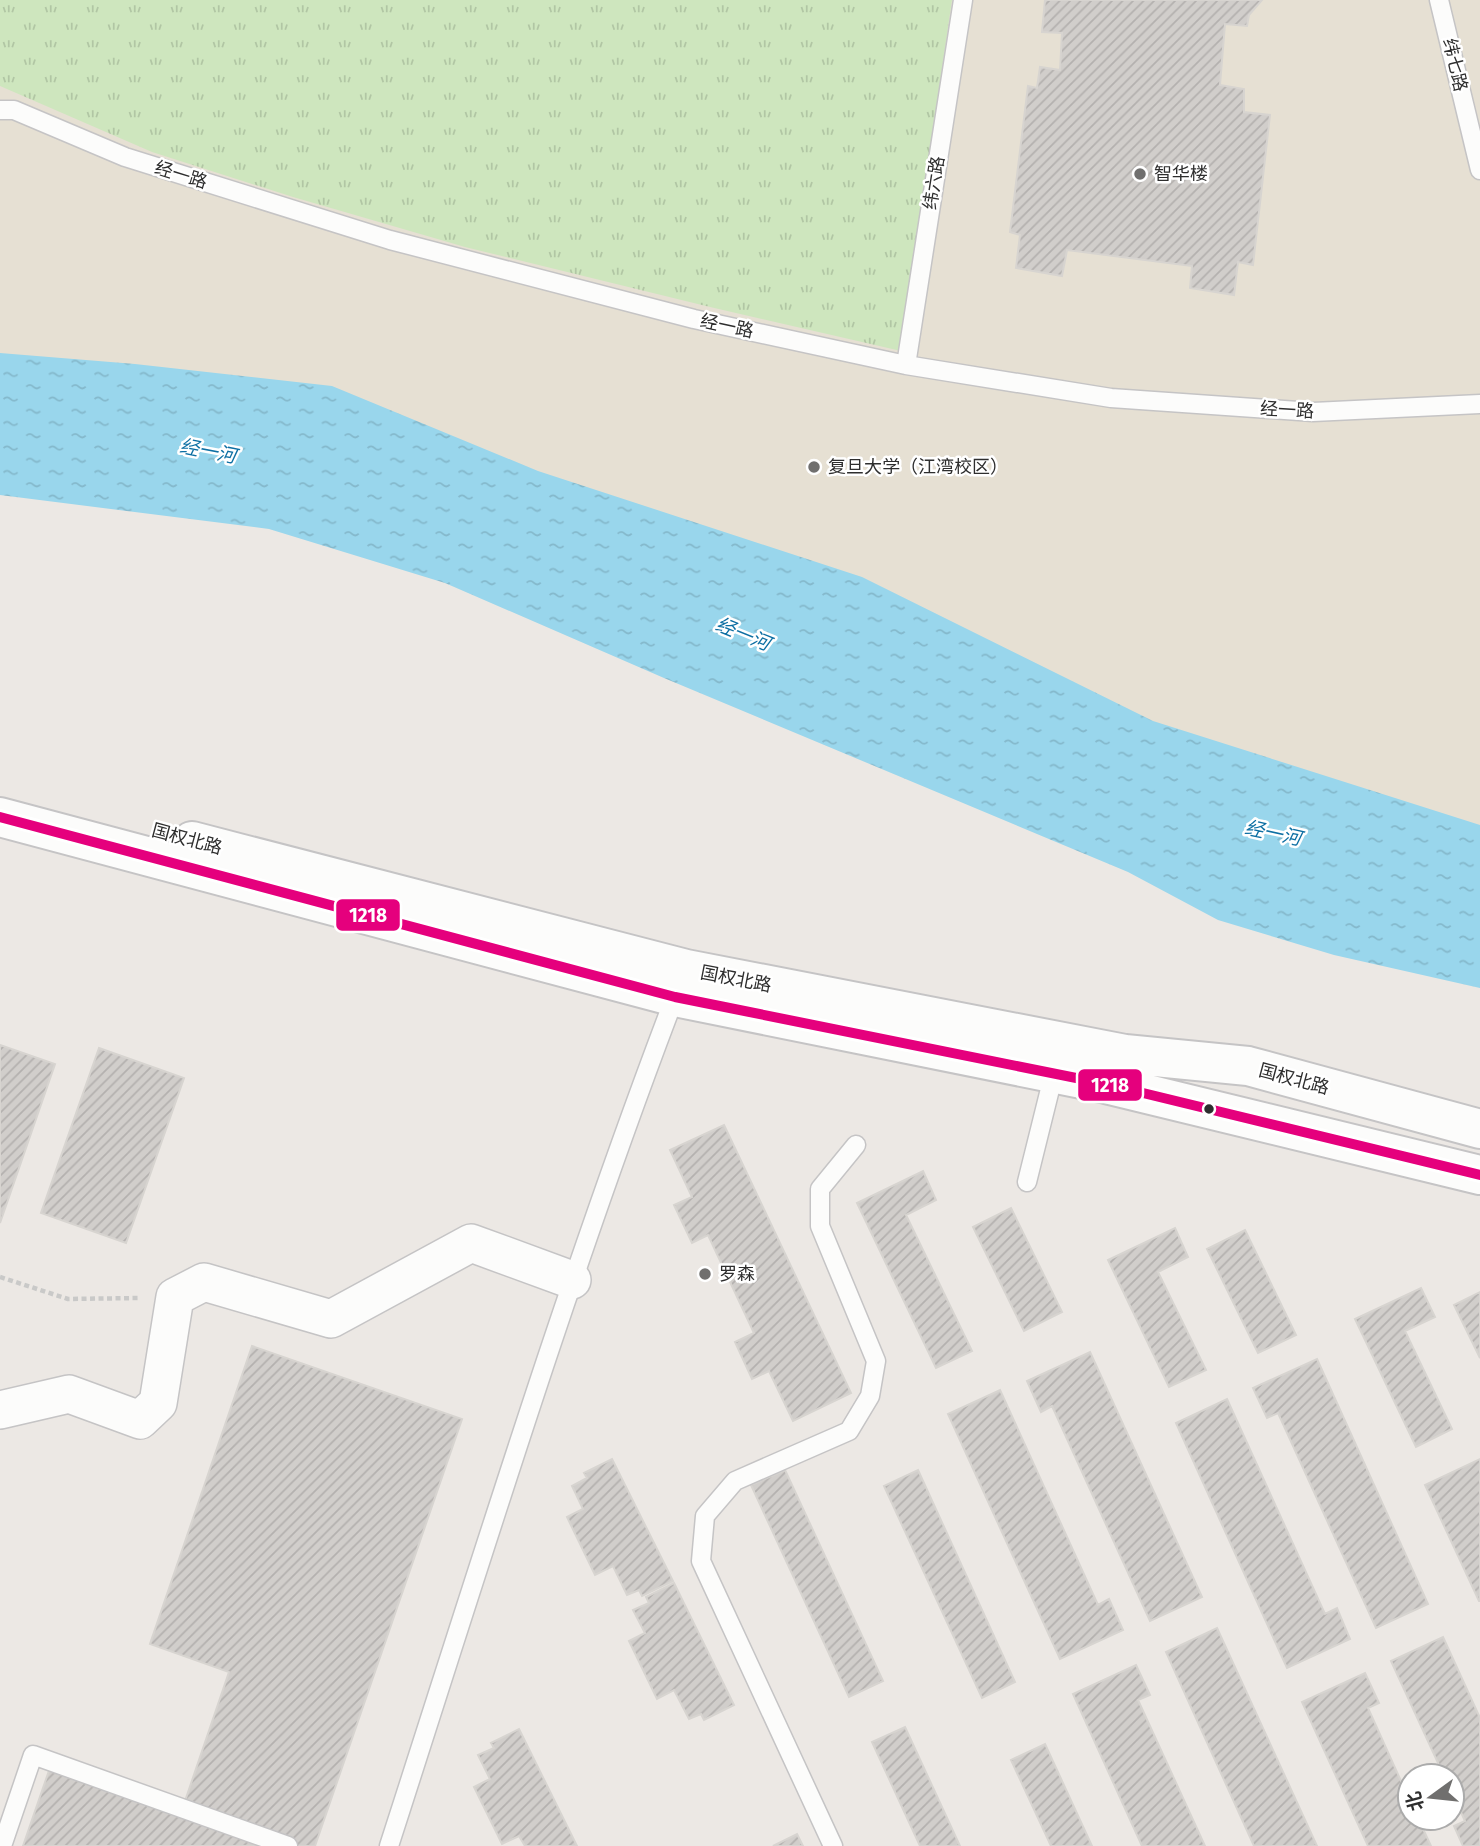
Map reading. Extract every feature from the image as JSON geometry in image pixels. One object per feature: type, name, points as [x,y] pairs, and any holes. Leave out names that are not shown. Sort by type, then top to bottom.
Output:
[{"type":"main road","name":"国权北路","points":[[0,791],[681,983],[1125,1055],[1248,1066],[1480,1129]]},
{"type":"main road","name":"国权北路","points":[[0,817],[1480,1175]]},
{"type":"street","points":[[0,1410],[69,1394],[140,1420],[158,1403],[175,1297],[204,1282],[331,1319],[471,1243],[572,1280]]},
{"type":"lane","name":"纬六路","points":[[906,365],[962,0]]},
{"type":"lane","name":"纬七路","points":[[1439,0],[1480,170]]},
{"type":"lane","name":"经一路","points":[[0,110],[14,110],[125,157],[390,240],[694,318],[906,365],[1111,398],[1299,412],[1480,404]]},
{"type":"lane","points":[[389,1846],[572,1280],[638,1094],[681,983]]},
{"type":"lane","points":[[1027,1182],[1054,1073]]},
{"type":"lane","points":[[833,1846],[701,1561],[705,1516],[735,1481],[849,1431],[870,1396],[876,1361],[820,1226],[820,1189],[856,1145]]},
{"type":"lane","points":[[2,1846],[33,1755],[288,1846]]},
{"type":"path","points":[[0,1277],[68,1299],[175,1297]]},
{"type":"shaded area","name":"复旦大学（江湾校区）","points":[[0,0],[1480,0],[1480,926],[295,489],[0,445]]},
{"type":"green space","points":[[0,0],[952,0],[901,351],[465,247],[293,197],[152,152],[0,86]]},
{"type":"water","name":"经一河","points":[[0,353],[135,364],[332,386],[538,471],[862,577],[1153,721],[1480,825],[1480,988],[1334,955],[1218,920],[1128,872],[664,678],[445,583],[269,529],[0,495]]},
{"type":"building","name":"智华楼","points":[[1045,0],[1262,0],[1249,15],[1247,26],[1225,24],[1220,85],[1244,89],[1244,112],[1270,115],[1253,265],[1238,262],[1234,295],[1190,288],[1192,266],[1067,250],[1062,276],[1016,268],[1020,235],[1010,232],[1028,86],[1037,88],[1040,67],[1060,70],[1062,33],[1042,32]]},
{"type":"building","points":[[0,1045],[55,1064],[0,1223]]},
{"type":"building","points":[[99,1048],[184,1078],[126,1243],[41,1213]]},
{"type":"building","points":[[724,1125],[851,1393],[793,1421],[769,1371],[752,1379],[735,1342],[754,1333],[708,1235],[692,1243],[674,1205],[692,1197],[670,1150]]},
{"type":"building","points":[[923,1171],[936,1200],[906,1215],[972,1351],[936,1368],[857,1203]]},
{"type":"building","points":[[1011,1208],[1062,1312],[1024,1331],[973,1227]]},
{"type":"building","points":[[1175,1228],[1188,1257],[1158,1272],[1206,1370],[1169,1387],[1108,1260]]},
{"type":"building","points":[[1245,1230],[1296,1335],[1258,1353],[1207,1249]]},
{"type":"building","points":[[1421,1288],[1435,1317],[1405,1331],[1452,1429],[1416,1447],[1355,1319]]},
{"type":"building","points":[[1480,1292],[1480,1358],[1454,1305]]},
{"type":"building","points":[[252,1346],[462,1419],[315,1846],[23,1846],[53,1759],[184,1804],[229,1672],[150,1644]]},
{"type":"building","points":[[1090,1352],[1202,1597],[1150,1621],[1052,1406],[1041,1412],[1027,1381]]},
{"type":"building","points":[[1317,1359],[1428,1604],[1376,1628],[1278,1413],[1267,1418],[1253,1388]]},
{"type":"building","points":[[1000,1390],[1098,1605],[1109,1599],[1123,1630],[1060,1659],[948,1414]]},
{"type":"building","points":[[1227,1399],[1325,1614],[1337,1608],[1350,1639],[1287,1668],[1176,1423]]},
{"type":"building","points":[[612,1459],[673,1581],[642,1596],[639,1590],[627,1595],[613,1566],[595,1575],[567,1517],[583,1509],[572,1486],[587,1478],[584,1473]]},
{"type":"building","points":[[1480,1459],[1480,1601],[1479,1601],[1425,1485]]},
{"type":"building","points":[[785,1470],[883,1681],[849,1697],[751,1485]]},
{"type":"building","points":[[918,1470],[1015,1682],[982,1698],[884,1486]]},
{"type":"building","points":[[674,1583],[734,1705],[704,1720],[701,1714],[689,1719],[674,1690],[657,1699],[629,1641],[645,1633],[633,1610],[649,1603],[646,1597]]},
{"type":"building","points":[[1217,1628],[1317,1846],[1254,1846],[1166,1652]]},
{"type":"building","points":[[1443,1637],[1480,1718],[1480,1846],[1463,1846],[1457,1832],[1466,1832],[1466,1762],[1438,1762],[1391,1661]]},
{"type":"building","points":[[1136,1665],[1150,1695],[1138,1700],[1205,1846],[1142,1846],[1073,1694]]},
{"type":"building","points":[[1365,1673],[1379,1703],[1368,1708],[1396,1770],[1396,1832],[1424,1832],[1431,1846],[1368,1846],[1302,1702]]},
{"type":"building","points":[[905,1727],[960,1846],[920,1846],[872,1742]]},
{"type":"building","points":[[519,1729],[577,1846],[525,1846],[519,1836],[502,1844],[474,1787],[490,1779],[478,1755],[494,1748],[491,1743]]},
{"type":"building","points":[[1045,1744],[1092,1846],[1051,1846],[1011,1760]]},
{"type":"building","points":[[797,1834],[803,1846],[773,1846]]},
{"type":"transit line","name":"1218","points":[[0,817],[675,997],[1106,1084],[1480,1175]]},
{"type":"place","name":"智华楼","points":[[1140,174]]},
{"type":"place","name":"复旦大学（江湾校区）","points":[[814,467]]},
{"type":"place","name":"罗森","points":[[705,1274]]}]
